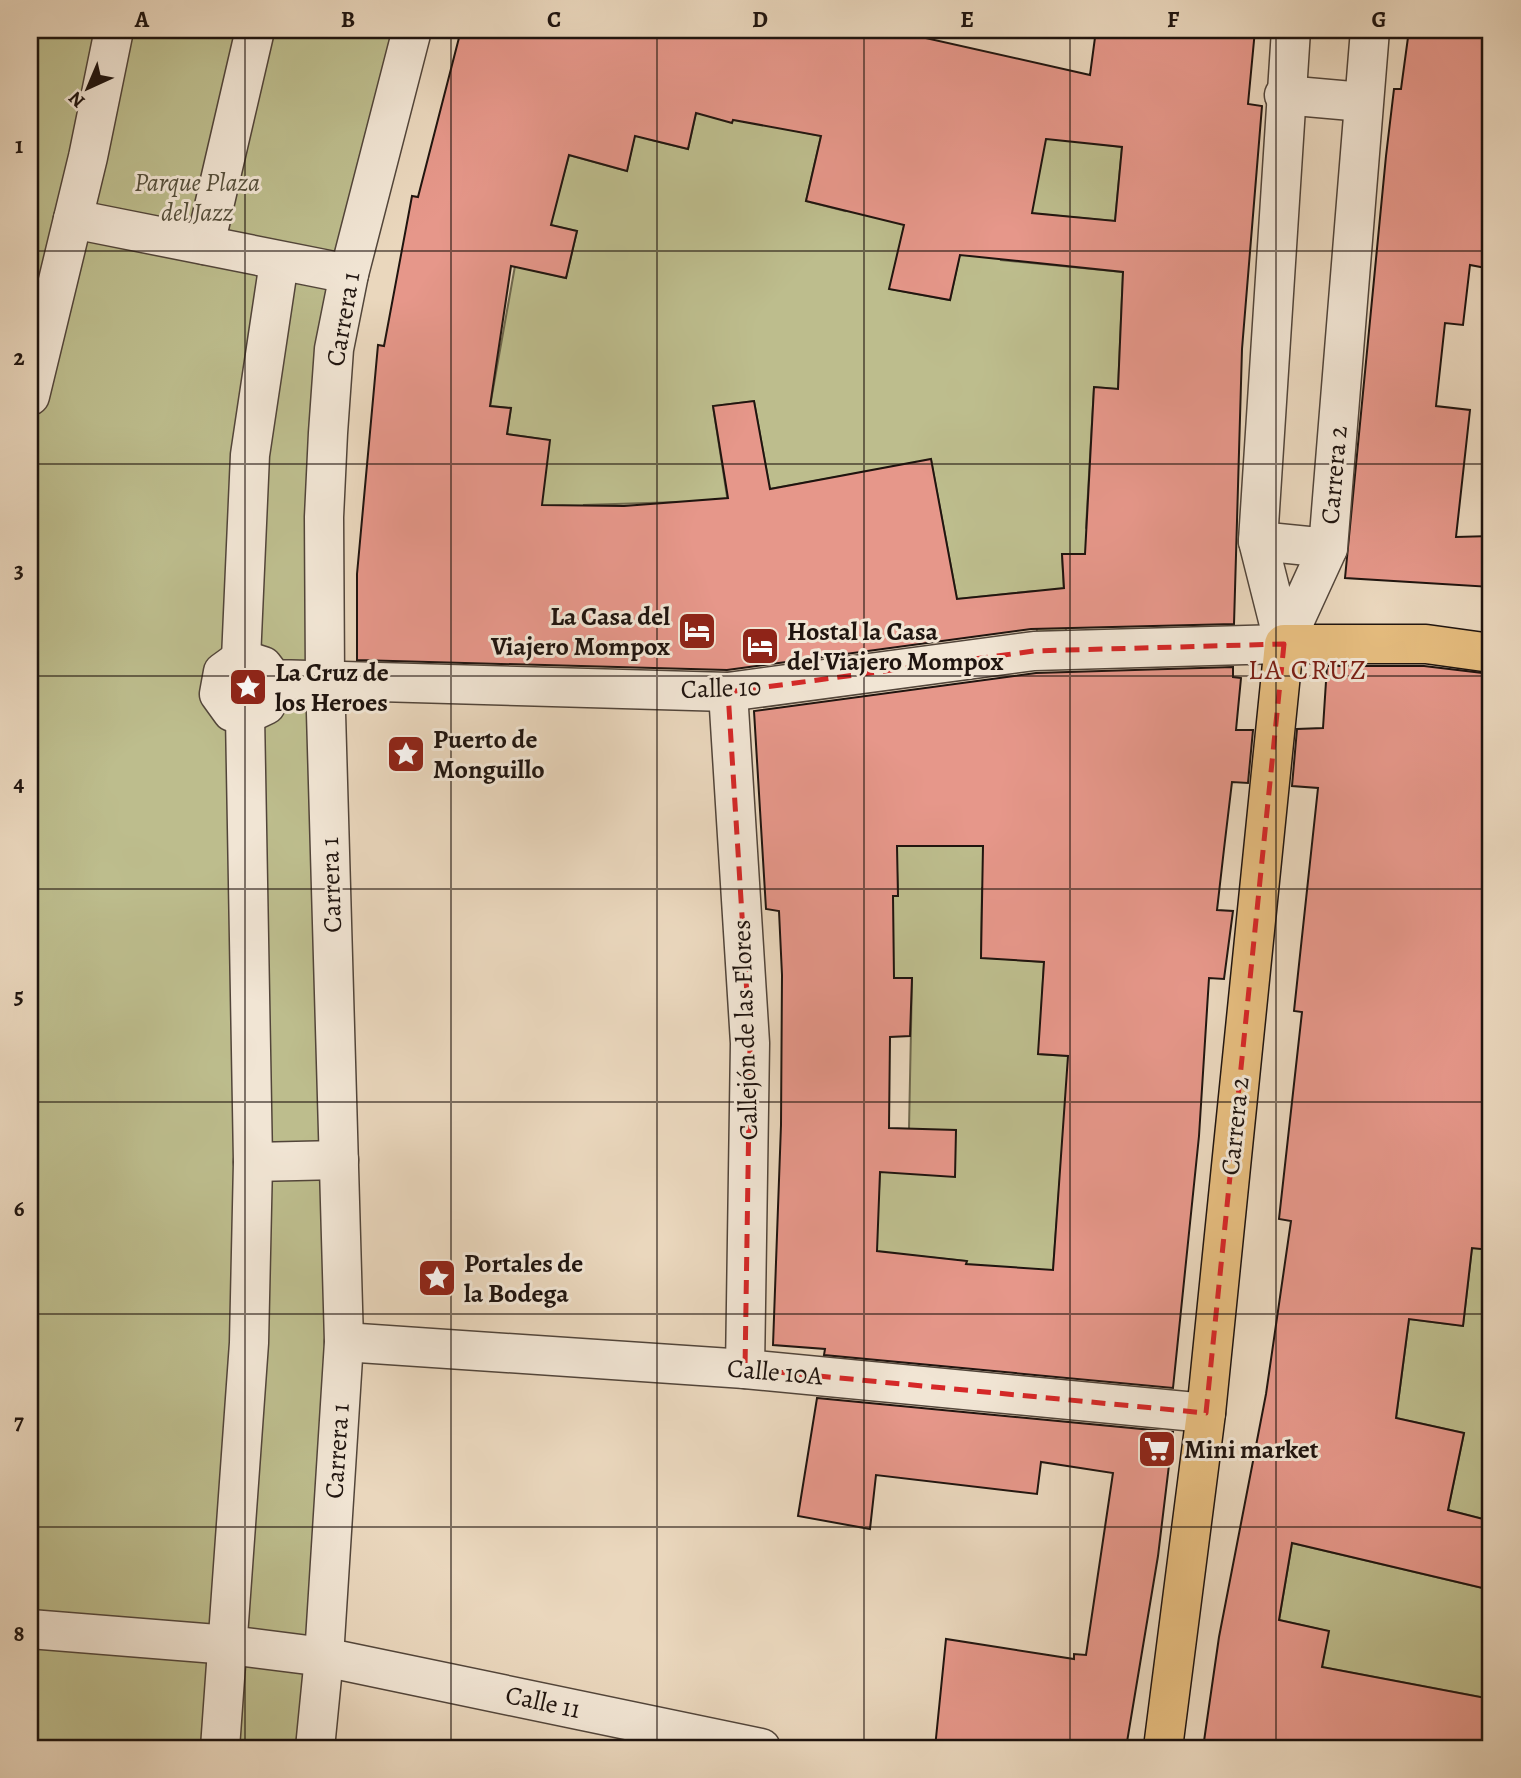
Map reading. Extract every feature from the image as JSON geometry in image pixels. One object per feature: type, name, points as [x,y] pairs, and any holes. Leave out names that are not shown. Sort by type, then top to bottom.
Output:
[{"type":"main road","points":[[1426,644],[1491,625]]},
{"type":"main road","points":[[1284,644],[1426,644],[1491,653]]},
{"type":"main road","name":"Carrera 2","points":[[1163,1748],[1206,1413],[1284,644]]},
{"type":"street","points":[[30,396],[73,219],[114,30]]},
{"type":"street","points":[[205,246],[255,30]]},
{"type":"street","name":"Carrera 1","points":[[315,1748],[324,1657],[344,1342],[325,678],[324,517],[328,433],[334,349],[349,274],[412,30]]},
{"type":"street","points":[[1284,644],[1258,541],[1284,95],[1291,30]]},
{"type":"street","name":"Carrera 2","points":[[1258,541],[1328,548],[1370,30]]},
{"type":"street","points":[[1284,95],[1363,102]]},
{"type":"street","points":[[73,219],[349,274]]},
{"type":"street","points":[[220,1748],[249,1343],[253,1162],[245,715],[266,705],[257,669],[250,456],[279,262]]},
{"type":"street","points":[[1284,644],[1328,548]]},
{"type":"street","name":"Calle 10","points":[[257,669],[325,678],[728,692],[1034,651],[1284,644]]},
{"type":"street","name":"Callejón de las Flores","points":[[728,692],[751,1043],[745,1369]]},
{"type":"street","points":[[253,1162],[339,1160]]},
{"type":"street","name":"Calle 10A","points":[[344,1342],[745,1369],[1206,1413]]},
{"type":"street","name":"Calle 11","points":[[30,1629],[229,1645],[324,1657],[761,1748]]},
{"type":"highlighted area","points":[[1284,644],[1206,1413],[745,1369],[750,1043],[728,692],[1034,651]]},
{"type":"green space","name":"Parque Plaza del Jazz","points":[[30,30],[414,30],[334,349],[344,1342],[315,1748],[30,1748]]},
{"type":"green space","points":[[741,85],[792,130],[821,136],[806,201],[845,211],[866,120],[925,133],[890,289],[950,300],[983,147],[1046,137],[1122,147],[1115,221],[1006,211],[1001,260],[1123,272],[1118,389],[1094,387],[1086,528],[1137,553],[1062,555],[1066,631],[1037,632],[1034,591],[957,599],[931,460],[770,489],[754,401],[713,406],[733,535],[679,502],[584,505],[590,597],[440,464],[549,440],[507,434],[511,408],[490,406],[515,266],[566,278],[577,231],[550,225],[569,155],[627,171],[636,129],[648,139],[688,149],[696,113]]},
{"type":"green space","points":[[976,781],[1033,892],[982,888],[981,957],[1044,962],[1039,1054],[1069,1056],[1053,1270],[965,1287],[966,1261],[836,1248],[879,1191],[880,1172],[909,1129],[912,979],[894,978],[857,894],[898,896],[896,846]]},
{"type":"green space","points":[[1472,1248],[1491,1250],[1491,1521],[1448,1510],[1464,1433],[1396,1418],[1409,1319],[1463,1326]]},
{"type":"green space","points":[[1292,1543],[1491,1590],[1491,1699],[1322,1667],[1328,1631],[1279,1620]]},
{"type":"building","points":[[461,30],[890,30],[1090,75],[1096,30],[1255,30],[1248,104],[1262,106],[1242,349],[1234,624],[1031,629],[727,670],[357,660],[357,574],[378,345],[384,346],[412,196],[418,197]],"holes":[[[696,113],[732,123],[733,120],[821,136],[806,201],[904,225],[889,289],[950,300],[960,255],[1123,272],[1118,389],[1094,387],[1085,554],[1062,554],[1064,588],[957,599],[931,459],[770,489],[754,401],[713,406],[728,498],[624,506],[542,505],[550,440],[507,434],[511,408],[490,406],[511,266],[566,278],[577,231],[551,225],[569,155],[627,171],[635,136],[688,149]],[[1046,139],[1122,147],[1115,221],[1032,213]]]},
{"type":"building","points":[[1409,30],[1491,30],[1491,269],[1470,265],[1463,325],[1445,323],[1436,406],[1470,410],[1456,537],[1491,536],[1491,587],[1345,578],[1386,156],[1394,89],[1401,89]]},
{"type":"building","points":[[1327,666],[1424,666],[1491,674],[1491,1250],[1472,1248],[1463,1326],[1409,1319],[1396,1418],[1464,1433],[1448,1510],[1491,1521],[1491,1590],[1292,1543],[1279,1620],[1329,1631],[1322,1667],[1491,1699],[1491,1748],[1203,1748],[1219,1637],[1266,1394],[1291,1221],[1279,1219],[1302,1012],[1294,1011],[1318,788],[1292,786],[1297,729],[1323,728]]},
{"type":"building","points":[[1233,667],[1233,677],[1241,678],[1236,730],[1253,730],[1248,783],[1232,782],[1217,910],[1233,911],[1224,979],[1209,978],[1199,1136],[1173,1388],[824,1355],[825,1349],[773,1345],[781,1125],[782,975],[779,911],[766,909],[754,711],[1036,673]],"holes":[[[897,846],[983,846],[981,958],[1044,962],[1038,1054],[1068,1056],[1053,1270],[966,1264],[967,1261],[877,1251],[880,1172],[955,1177],[956,1130],[889,1128],[890,1037],[910,1036],[912,978],[894,978],[893,896],[898,896]]]},
{"type":"building","points":[[817,1398],[1173,1432],[1158,1556],[1126,1748],[935,1748],[946,1639],[1074,1659],[1074,1654],[1086,1655],[1113,1473],[1041,1462],[1037,1494],[876,1475],[870,1529],[798,1516]]},
{"type":"place","name":"La Casa del Viajero Mompox","points":[[697,631]]},
{"type":"place","name":"Hostal la Casa del Viajero Mompox","points":[[760,646]]},
{"type":"place","name":"La Cruz de los Heroes","points":[[248,687]]},
{"type":"place","name":"Puerto de Monguillo","points":[[406,754]]},
{"type":"place","name":"Portales de la Bodega","points":[[437,1278]]},
{"type":"place","name":"Mini market","points":[[1157,1449]]},
{"type":"district","name":"LA CRUZ","points":[[1308,670]]}]
